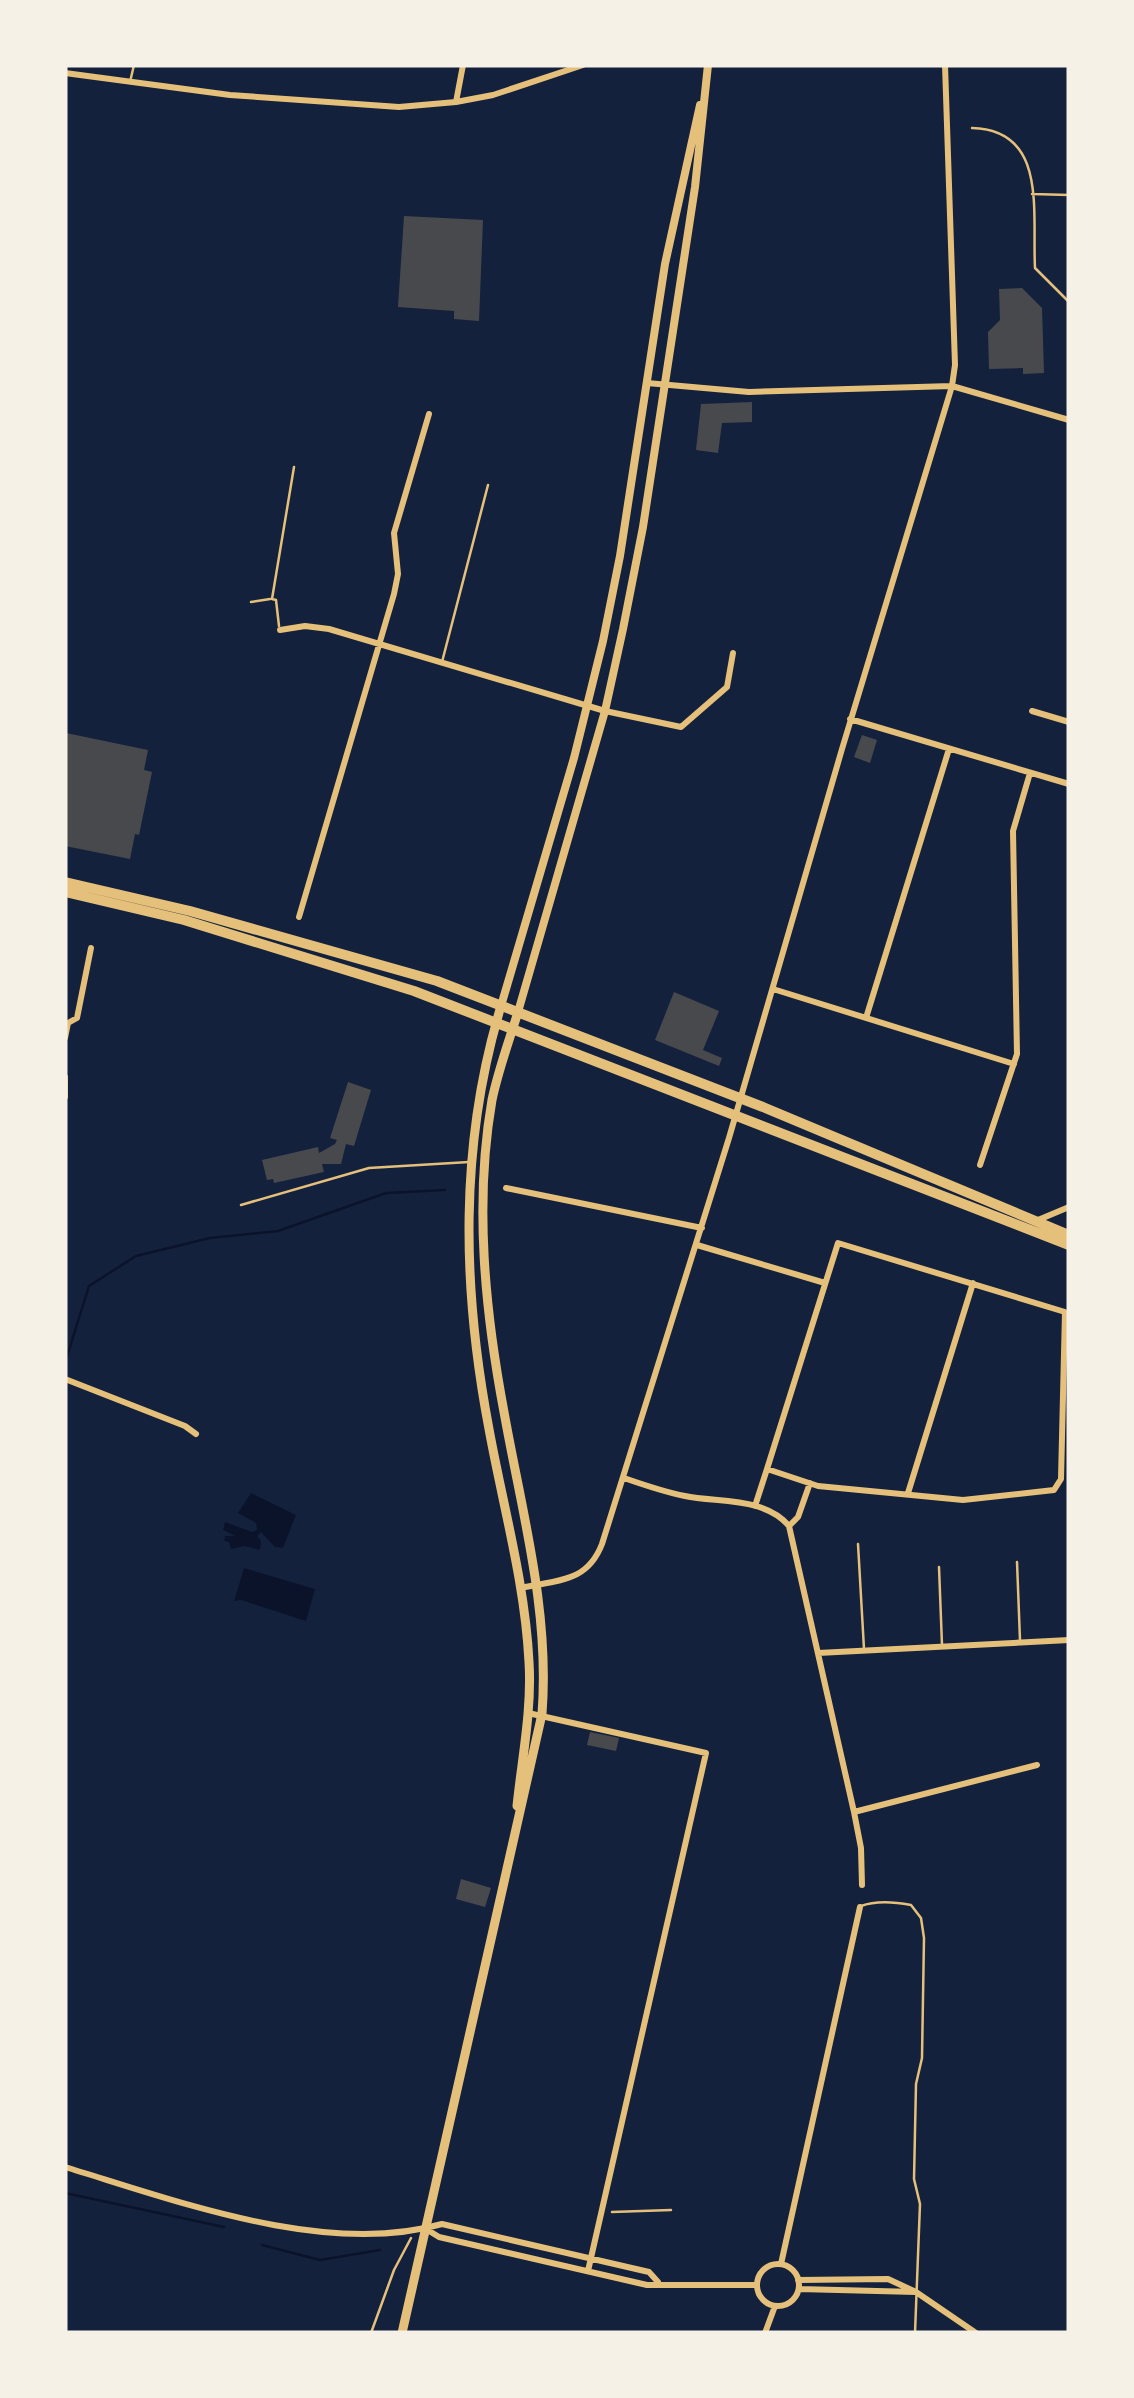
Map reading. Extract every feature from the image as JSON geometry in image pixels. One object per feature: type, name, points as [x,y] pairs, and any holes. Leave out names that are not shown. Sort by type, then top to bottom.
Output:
[{"type":"main road","points":[[65,882],[190,911],[398,970],[501,1006],[740,1098],[1069,1235]]},
{"type":"main road","points":[[65,892],[184,920],[414,991],[1069,1245]]},
{"type":"main road","points":[[501,1006],[476,1108],[470,1162],[468,1253],[483,1397],[520,1588],[529,1660],[528,1713],[514,1834]]},
{"type":"main road","points":[[402,2333],[419,2229],[542,1714],[544,1658],[538,1584],[501,1394],[485,1266],[485,1162],[493,1096],[518,1012]]},
{"type":"main road","points":[[483,1397],[501,1394]]},
{"type":"street","points":[[456,102],[463,65]]},
{"type":"street","points":[[65,73],[130,84],[380,107],[456,102],[510,90],[583,65]]},
{"type":"street","points":[[518,1012],[605,711],[643,527],[695,187],[708,65]]},
{"type":"street","points":[[520,1588],[574,1577],[590,1567],[602,1544],[736,1116],[850,719],[952,386],[955,365],[945,65]]},
{"type":"street","points":[[501,1006],[588,706],[606,626],[665,264],[705,86]]},
{"type":"street","points":[[647,383],[749,392],[952,386],[1069,420]]},
{"type":"street","points":[[299,917],[398,574],[394,533],[429,414]]},
{"type":"street","points":[[280,630],[314,626],[605,711],[686,726],[726,688],[733,653]]},
{"type":"street","points":[[1032,711],[1069,722]]},
{"type":"street","points":[[850,719],[1069,784]]},
{"type":"street","points":[[866,1018],[950,749]]},
{"type":"street","points":[[980,1165],[1018,1042],[1013,831],[1030,773]]},
{"type":"street","points":[[65,1038],[68,1023],[76,1018],[90,948]]},
{"type":"street","points":[[773,989],[1014,1064]]},
{"type":"street","points":[[65,1077],[65,1097]]},
{"type":"street","points":[[506,1188],[702,1228]]},
{"type":"street","points":[[1034,1221],[1069,1207]]},
{"type":"street","points":[[755,1506],[838,1243],[1064,1312],[1061,1479],[1050,1492],[977,1500],[810,1484],[767,1469]]},
{"type":"street","points":[[696,1245],[825,1283]]},
{"type":"street","points":[[908,1493],[972,1283]]},
{"type":"street","points":[[65,1379],[185,1426],[196,1434]]},
{"type":"street","points":[[624,1478],[686,1496],[755,1506],[777,1514],[789,1526],[862,1848],[862,1885]]},
{"type":"street","points":[[789,1526],[798,1516],[810,1484]]},
{"type":"street","points":[[818,1652],[1069,1640]]},
{"type":"street","points":[[528,1713],[706,1753],[588,2271]]},
{"type":"street","points":[[854,1812],[1037,1765]]},
{"type":"street","points":[[781,2264],[860,1907]]},
{"type":"street","points":[[65,2167],[290,2228],[356,2234],[442,2224],[648,2272],[658,2282]]},
{"type":"street","points":[[419,2229],[647,2285],[756,2285]]},
{"type":"street","points":[[781,2264],[792,2270],[798,2284],[790,2302],[774,2306],[761,2299],[756,2285],[762,2271],[781,2264]]},
{"type":"street","points":[[798,2284],[916,2292],[976,2333]]},
{"type":"street","points":[[765,2333],[774,2306]]},
{"type":"lane","points":[[130,84],[134,65]]},
{"type":"lane","points":[[972,128],[1001,132],[1014,141],[1028,161],[1035,268],[1069,302]]},
{"type":"lane","points":[[1032,194],[1069,195]]},
{"type":"lane","points":[[272,599],[294,468]]},
{"type":"lane","points":[[442,664],[488,484]]},
{"type":"lane","points":[[251,602],[276,600],[280,630]]},
{"type":"lane","points":[[241,1205],[369,1168],[485,1162]]},
{"type":"lane","points":[[858,1544],[864,1650]]},
{"type":"lane","points":[[1016,1562],[1020,1642]]},
{"type":"lane","points":[[939,1567],[942,1646]]},
{"type":"lane","points":[[860,1907],[895,1902],[911,1906],[921,1918],[924,1938],[922,2058],[916,2084],[914,2179],[920,2204],[915,2333]]},
{"type":"path","points":[[601,2213],[671,2210]]},
{"type":"path","points":[[372,2333],[394,2270],[419,2229]]},
{"type":"water","points":[[251,1493],[296,1515],[283,1548],[275,1547],[261,1532],[257,1536],[260,1550],[245,1546],[231,1549],[229,1542],[224,1541],[225,1536],[235,1536],[223,1530],[225,1522],[252,1532],[257,1530],[256,1523],[238,1513]]},
{"type":"water","points":[[244,1568],[315,1589],[306,1621],[234,1601]]},
{"type":"building","points":[[404,216],[483,220],[479,321],[454,319],[454,311],[398,307]]},
{"type":"building","points":[[1022,288],[1042,308],[1044,373],[1023,374],[1023,368],[989,369],[988,332],[1000,320],[999,289]]},
{"type":"building","points":[[752,402],[752,422],[722,423],[718,453],[696,450],[701,404]]},
{"type":"building","points":[[66,733],[148,750],[144,770],[152,772],[130,859],[65,846]]},
{"type":"building","points":[[862,735],[877,740],[870,763],[854,757]]},
{"type":"building","points":[[674,992],[719,1011],[703,1050],[722,1058],[719,1066],[655,1040]]},
{"type":"building","points":[[348,1082],[371,1090],[354,1146],[346,1144],[341,1164],[322,1164],[324,1172],[274,1183],[273,1179],[267,1180],[262,1160],[318,1147],[319,1153],[335,1144],[337,1140],[330,1138]]},
{"type":"building","points":[[590,1732],[619,1738],[616,1751],[587,1745]]},
{"type":"building","points":[[461,1879],[491,1888],[485,1907],[456,1899]]},
{"type":"waterway","points":[[65,1363],[89,1286],[136,1256],[210,1238],[278,1231],[386,1193],[445,1190]]},
{"type":"waterway","points":[[65,2193],[224,2227]]},
{"type":"waterway","points":[[262,2245],[320,2260],[380,2250]]}]
